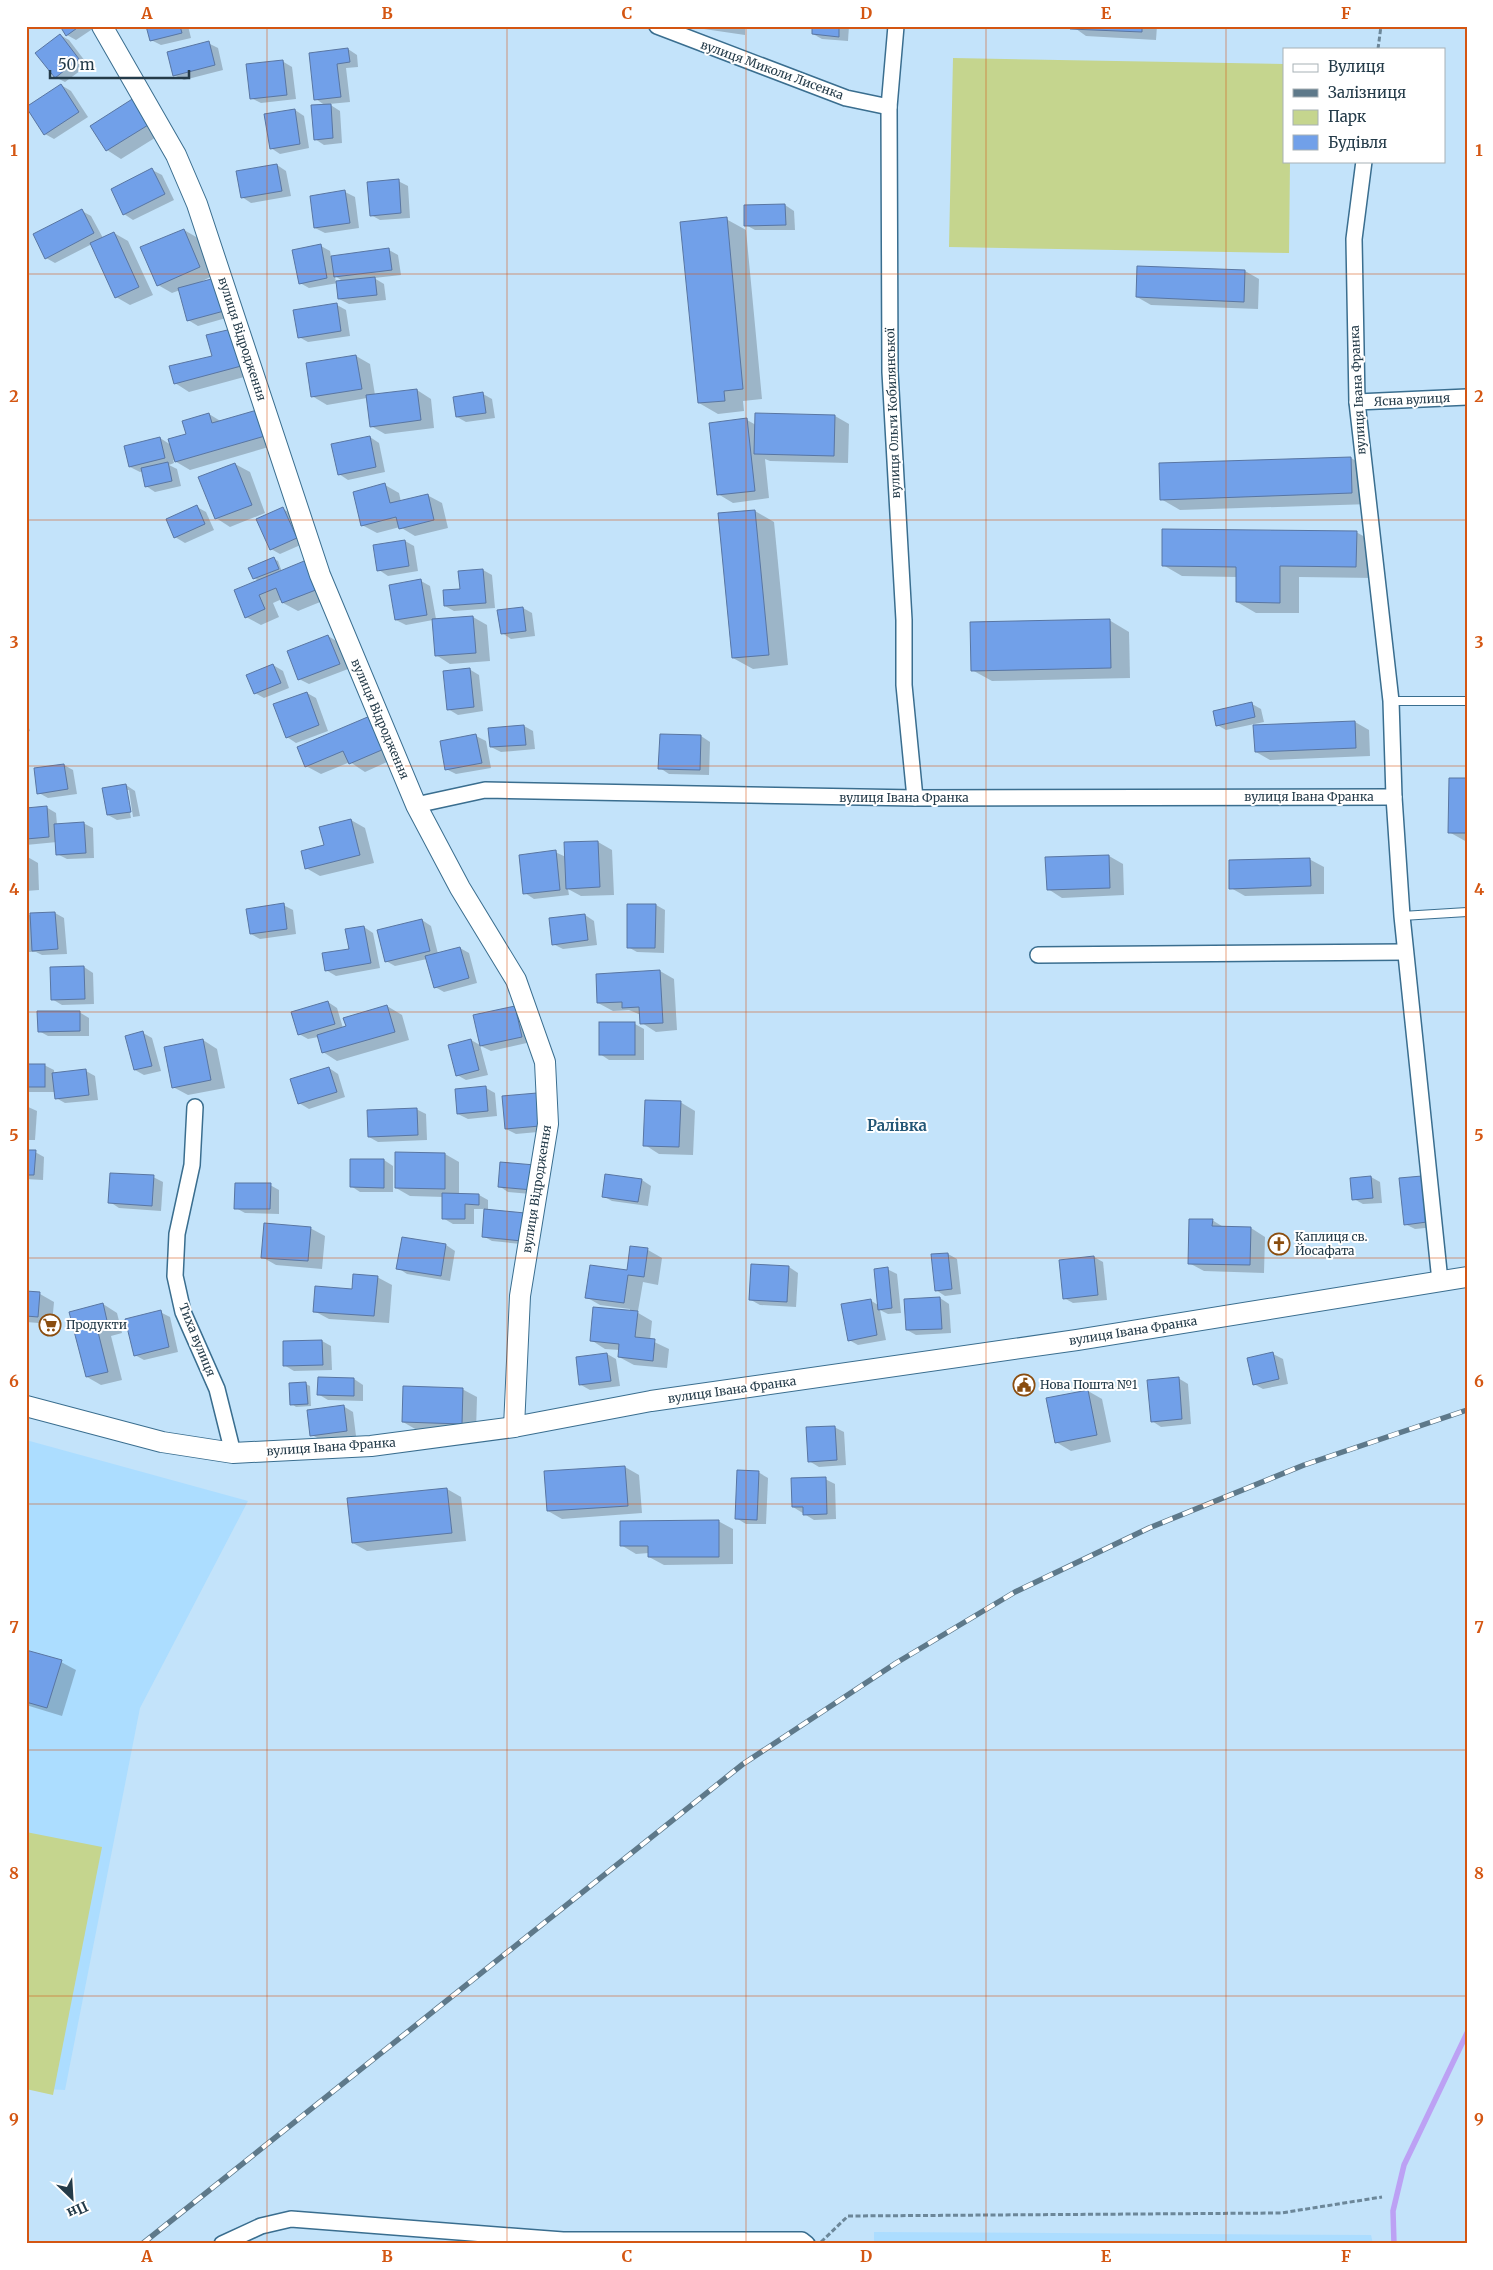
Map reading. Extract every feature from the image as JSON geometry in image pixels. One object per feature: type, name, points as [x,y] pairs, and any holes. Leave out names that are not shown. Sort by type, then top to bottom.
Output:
[{"type":"street","name":"вулиця Відродження","points":[[102,26],[176,155],[197,204],[320,575],[416,805],[460,888],[516,980],[545,1062],[548,1124],[520,1296],[514,1427]]},
{"type":"street","name":"вулиця Миколи Лисенка","points":[[657,26],[846,98],[889,107]]},
{"type":"street","name":"вулиця Ольги Кобилянської","points":[[896,26],[889,107],[890,372],[904,620],[904,684],[915,798]]},
{"type":"street","name":"вулиця Івана Франка","points":[[1364,162],[1354,239],[1357,402],[1391,701],[1394,797],[1405,952],[1440,1281]]},
{"type":"street","name":"Ясна вулиця","points":[[1357,402],[1467,397]]},
{"type":"street","name":"вулиця Івана Франка","points":[[416,805],[485,790],[915,798],[1394,797]]},
{"type":"street","points":[[1038,956],[1405,952]]},
{"type":"street","name":"Тиха вулиця","points":[[195,1106],[192,1165],[176,1234],[175,1276],[183,1312],[217,1389],[233,1453]]},
{"type":"street","name":"вулиця Івана Франка","points":[[26,1406],[162,1442],[233,1453],[371,1446],[514,1427],[651,1401],[1077,1340],[1467,1277]]},
{"type":"street","points":[[222,2244],[261,2226],[291,2219],[563,2240],[802,2240],[807,2244]]},
{"type":"lane","points":[[1391,701],[1467,701]]},
{"type":"lane","points":[[1402,916],[1467,912]]},
{"type":"path","points":[[1378,48],[1381,26]]},
{"type":"path","points":[[819,2244],[848,2216],[1281,2213],[1382,2197]]},
{"type":"shaded area","points":[[26,1440],[248,1501],[140,1708],[65,2090],[26,2088]]},
{"type":"shaded area","points":[[874,2232],[1371,2235],[1373,2244],[874,2244]]},
{"type":"green space","points":[[953,58],[1283,64],[1283,162],[1290,162],[1289,253],[949,247]]},
{"type":"green space","points":[[26,1832],[102,1847],[53,2095],[26,2089]]},
{"type":"building","points":[[60,26],[80,26],[66,36]]},
{"type":"building","points":[[146,26],[180,26],[182,33],[150,41]]},
{"type":"building","points":[[812,26],[839,26],[839,37],[812,34]]},
{"type":"building","points":[[1070,26],[1142,26],[1142,32],[1070,29]]},
{"type":"building","points":[[60,34],[79,59],[55,78],[35,53]]},
{"type":"building","points":[[209,41],[215,65],[173,76],[167,52]]},
{"type":"building","points":[[348,48],[350,62],[337,64],[341,97],[314,100],[309,53]]},
{"type":"building","points":[[283,60],[287,95],[250,99],[246,64]]},
{"type":"building","points":[[61,84],[79,112],[44,135],[26,107]]},
{"type":"building","points":[[137,96],[153,122],[106,151],[90,126]]},
{"type":"building","points":[[331,104],[333,138],[314,140],[311,105]]},
{"type":"building","points":[[295,109],[300,144],[270,149],[264,114]]},
{"type":"building","points":[[277,164],[282,191],[241,198],[236,171]]},
{"type":"building","points":[[152,168],[165,194],[123,215],[111,189]]},
{"type":"building","points":[[399,179],[401,213],[370,216],[367,182]]},
{"type":"building","points":[[345,190],[350,223],[314,228],[310,196]]},
{"type":"building","points":[[785,204],[786,225],[744,226],[744,205]]},
{"type":"building","points":[[82,209],[94,233],[45,259],[33,234]]},
{"type":"building","points":[[727,217],[743,389],[724,391],[725,401],[698,403],[680,222]]},
{"type":"building","points":[[184,229],[200,267],[157,286],[140,247]]},
{"type":"building","points":[[114,232],[139,287],[115,298],[90,243]]},
{"type":"building","points":[[321,244],[327,278],[299,284],[292,250]]},
{"type":"building","points":[[389,248],[392,270],[334,277],[331,256]]},
{"type":"building","points":[[1137,266],[1245,270],[1244,302],[1136,297]]},
{"type":"building","points":[[375,277],[377,295],[338,299],[336,281]]},
{"type":"building","points":[[215,278],[224,311],[187,321],[178,288]]},
{"type":"building","points":[[337,303],[341,331],[298,338],[293,310]]},
{"type":"building","points":[[236,328],[245,365],[174,384],[169,366],[212,356],[206,335]]},
{"type":"building","points":[[356,355],[362,389],[311,397],[306,363]]},
{"type":"building","points":[[417,389],[421,420],[370,427],[366,395]]},
{"type":"building","points":[[483,392],[486,413],[456,417],[453,397]]},
{"type":"building","points":[[257,410],[265,436],[175,462],[168,439],[186,434],[182,421],[209,413],[212,423]]},
{"type":"building","points":[[755,413],[835,415],[834,456],[754,454]]},
{"type":"building","points":[[747,418],[755,491],[717,495],[709,423]]},
{"type":"building","points":[[370,436],[376,467],[338,475],[331,444]]},
{"type":"building","points":[[160,437],[165,458],[129,467],[124,446]]},
{"type":"building","points":[[1351,457],[1352,493],[1160,500],[1159,463]]},
{"type":"building","points":[[168,462],[172,481],[145,487],[141,468]]},
{"type":"building","points":[[235,463],[252,505],[215,519],[198,477]]},
{"type":"building","points":[[385,483],[390,503],[428,494],[434,520],[399,529],[396,517],[361,526],[353,492]]},
{"type":"building","points":[[197,505],[205,524],[174,538],[166,519]]},
{"type":"building","points":[[283,507],[297,538],[270,550],[256,519]]},
{"type":"building","points":[[755,510],[769,655],[732,658],[718,513]]},
{"type":"building","points":[[1162,529],[1357,531],[1356,567],[1280,566],[1280,603],[1236,602],[1236,567],[1162,566]]},
{"type":"building","points":[[405,540],[409,566],[377,571],[373,545]]},
{"type":"building","points":[[274,557],[279,569],[253,579],[248,568]]},
{"type":"building","points":[[309,559],[321,588],[282,603],[276,588],[259,595],[265,609],[245,618],[234,590]]},
{"type":"building","points":[[483,569],[486,603],[444,606],[443,590],[460,589],[458,571]]},
{"type":"building","points":[[421,579],[427,615],[395,620],[389,585]]},
{"type":"building","points":[[523,607],[526,631],[501,634],[497,610]]},
{"type":"building","points":[[473,616],[476,653],[435,656],[432,619]]},
{"type":"building","points":[[1110,619],[1111,668],[971,671],[970,622]]},
{"type":"building","points":[[328,635],[340,664],[298,680],[287,651]]},
{"type":"building","points":[[273,664],[281,683],[254,694],[246,675]]},
{"type":"building","points":[[470,668],[474,707],[447,710],[443,671]]},
{"type":"building","points":[[307,692],[319,725],[286,738],[273,704]]},
{"type":"building","points":[[1252,702],[1255,717],[1216,726],[1213,711]]},
{"type":"building","points":[[370,716],[384,749],[349,764],[343,751],[305,767],[297,747]]},
{"type":"building","points":[[1355,721],[1356,748],[1255,752],[1253,725]]},
{"type":"building","points":[[524,725],[526,745],[490,747],[488,728]]},
{"type":"building","points":[[476,734],[482,763],[445,770],[440,741]]},
{"type":"building","points":[[660,734],[701,735],[700,770],[658,769]]},
{"type":"building","points":[[64,764],[68,789],[37,794],[34,768]]},
{"type":"building","points":[[1449,778],[1467,778],[1467,833],[1448,833]]},
{"type":"building","points":[[126,784],[131,812],[107,815],[102,788]]},
{"type":"building","points":[[47,806],[49,837],[26,839],[26,808]]},
{"type":"building","points":[[351,819],[360,855],[305,869],[301,851],[324,845],[319,827]]},
{"type":"building","points":[[84,822],[86,853],[56,855],[54,824]]},
{"type":"building","points":[[598,841],[600,887],[566,889],[564,842]]},
{"type":"building","points":[[556,850],[560,890],[523,894],[519,855]]},
{"type":"building","points":[[1109,855],[1110,888],[1047,890],[1045,857]]},
{"type":"building","points":[[1310,858],[1311,886],[1229,889],[1229,860]]},
{"type":"building","points":[[284,903],[287,929],[250,934],[246,909]]},
{"type":"building","points":[[627,904],[656,904],[655,948],[627,948]]},
{"type":"building","points":[[55,912],[58,949],[32,951],[30,913]]},
{"type":"building","points":[[585,914],[588,940],[552,945],[549,918]]},
{"type":"building","points":[[422,919],[430,951],[385,962],[377,930]]},
{"type":"building","points":[[364,926],[371,963],[325,971],[322,953],[349,949],[345,929]]},
{"type":"building","points":[[460,947],[469,978],[434,988],[425,956]]},
{"type":"building","points":[[84,966],[85,999],[51,1000],[50,967]]},
{"type":"building","points":[[660,970],[663,1023],[640,1024],[639,1007],[622,1008],[622,1002],[597,1003],[596,974]]},
{"type":"building","points":[[328,1001],[335,1024],[298,1035],[291,1012]]},
{"type":"building","points":[[387,1005],[395,1032],[322,1053],[317,1035],[346,1026],[343,1018]]},
{"type":"building","points":[[515,1006],[522,1037],[480,1046],[473,1015]]},
{"type":"building","points":[[37,1011],[80,1011],[80,1031],[38,1032]]},
{"type":"building","points":[[599,1022],[635,1022],[635,1055],[599,1055]]},
{"type":"building","points":[[143,1031],[152,1066],[134,1070],[125,1036]]},
{"type":"building","points":[[203,1039],[211,1080],[172,1088],[164,1047]]},
{"type":"building","points":[[471,1039],[479,1070],[456,1076],[448,1045]]},
{"type":"building","points":[[26,1064],[45,1064],[45,1087],[26,1087]]},
{"type":"building","points":[[329,1067],[337,1092],[298,1104],[290,1079]]},
{"type":"building","points":[[86,1069],[89,1095],[55,1099],[52,1073]]},
{"type":"building","points":[[486,1086],[488,1111],[457,1114],[455,1089]]},
{"type":"building","points":[[537,1093],[540,1126],[505,1129],[502,1096]]},
{"type":"building","points":[[645,1100],[681,1101],[679,1147],[643,1146]]},
{"type":"building","points":[[417,1108],[418,1135],[368,1137],[367,1110]]},
{"type":"building","points":[[26,1150],[36,1150],[34,1175],[26,1175]]},
{"type":"building","points":[[395,1152],[445,1153],[445,1189],[395,1188]]},
{"type":"building","points":[[350,1159],[384,1159],[384,1188],[350,1187]]},
{"type":"building","points":[[500,1162],[535,1165],[533,1190],[498,1187]]},
{"type":"building","points":[[110,1173],[154,1175],[152,1206],[108,1203]]},
{"type":"building","points":[[605,1174],[642,1179],[638,1202],[602,1197]]},
{"type":"building","points":[[1371,1176],[1373,1198],[1352,1200],[1350,1178]]},
{"type":"building","points":[[1422,1176],[1427,1222],[1404,1225],[1399,1178]]},
{"type":"building","points":[[235,1183],[271,1183],[270,1209],[234,1209]]},
{"type":"building","points":[[442,1193],[479,1194],[479,1205],[465,1204],[465,1219],[442,1219]]},
{"type":"building","points":[[484,1209],[525,1213],[522,1241],[482,1237]]},
{"type":"building","points":[[1189,1219],[1213,1219],[1212,1226],[1251,1227],[1250,1265],[1188,1264]]},
{"type":"building","points":[[264,1223],[311,1227],[308,1261],[261,1258]]},
{"type":"building","points":[[402,1237],[446,1244],[441,1276],[396,1269]]},
{"type":"building","points":[[630,1246],[648,1248],[644,1277],[628,1275],[624,1303],[585,1298],[590,1265],[627,1270]]},
{"type":"building","points":[[948,1253],[952,1289],[935,1291],[931,1254]]},
{"type":"building","points":[[1094,1256],[1098,1295],[1063,1299],[1059,1260]]},
{"type":"building","points":[[751,1264],[789,1266],[787,1302],[749,1300]]},
{"type":"building","points":[[888,1267],[892,1308],[878,1310],[874,1269]]},
{"type":"building","points":[[353,1274],[378,1276],[374,1316],[313,1312],[315,1286],[352,1289]]},
{"type":"building","points":[[26,1291],[40,1292],[38,1317],[26,1316]]},
{"type":"building","points":[[940,1297],[942,1329],[906,1330],[904,1299]]},
{"type":"building","points":[[871,1299],[877,1335],[848,1341],[841,1304]]},
{"type":"building","points":[[103,1303],[108,1325],[97,1328],[108,1372],[86,1377],[69,1312]]},
{"type":"building","points":[[593,1307],[638,1311],[635,1337],[655,1339],[653,1361],[618,1357],[619,1344],[590,1341]]},
{"type":"building","points":[[161,1310],[169,1347],[134,1356],[125,1319]]},
{"type":"building","points":[[322,1340],[323,1365],[283,1366],[283,1341]]},
{"type":"building","points":[[1273,1352],[1279,1379],[1253,1385],[1247,1358]]},
{"type":"building","points":[[607,1353],[611,1381],[579,1385],[576,1357]]},
{"type":"building","points":[[318,1377],[354,1378],[354,1396],[317,1395]]},
{"type":"building","points":[[1179,1377],[1182,1419],[1151,1422],[1147,1380]]},
{"type":"building","points":[[306,1382],[308,1404],[290,1405],[289,1383]]},
{"type":"building","points":[[403,1386],[463,1388],[462,1424],[402,1422]]},
{"type":"building","points":[[1088,1390],[1097,1435],[1055,1443],[1046,1398]]},
{"type":"building","points":[[344,1405],[347,1431],[310,1436],[307,1410]]},
{"type":"building","points":[[835,1426],[837,1460],[808,1462],[806,1427]]},
{"type":"building","points":[[625,1466],[628,1506],[547,1511],[544,1471]]},
{"type":"building","points":[[737,1470],[759,1471],[757,1520],[735,1519]]},
{"type":"building","points":[[826,1477],[827,1514],[803,1515],[803,1507],[792,1507],[791,1478]]},
{"type":"building","points":[[447,1488],[452,1533],[352,1543],[347,1498]]},
{"type":"building","points":[[719,1520],[719,1557],[648,1557],[648,1546],[620,1546],[620,1521]]},
{"type":"building","points":[[26,1650],[62,1660],[47,1708],[26,1702]]},
{"type":"waterway","points":[[1394,2244],[1393,2211],[1404,2165],[1467,2033]]},
{"type":"railway","points":[[142,2244],[743,1764],[896,1663],[1015,1592],[1149,1528],[1304,1465],[1467,1410]]},
{"type":"place","name":"Каплиця св. Йосафата","points":[[1279,1244]]},
{"type":"place","name":"Продукти","points":[[50,1325]]},
{"type":"place","name":"Нова Пошта №1","points":[[1024,1385]]},
{"type":"district","name":"Ралівка","points":[[897,1126]]}]
